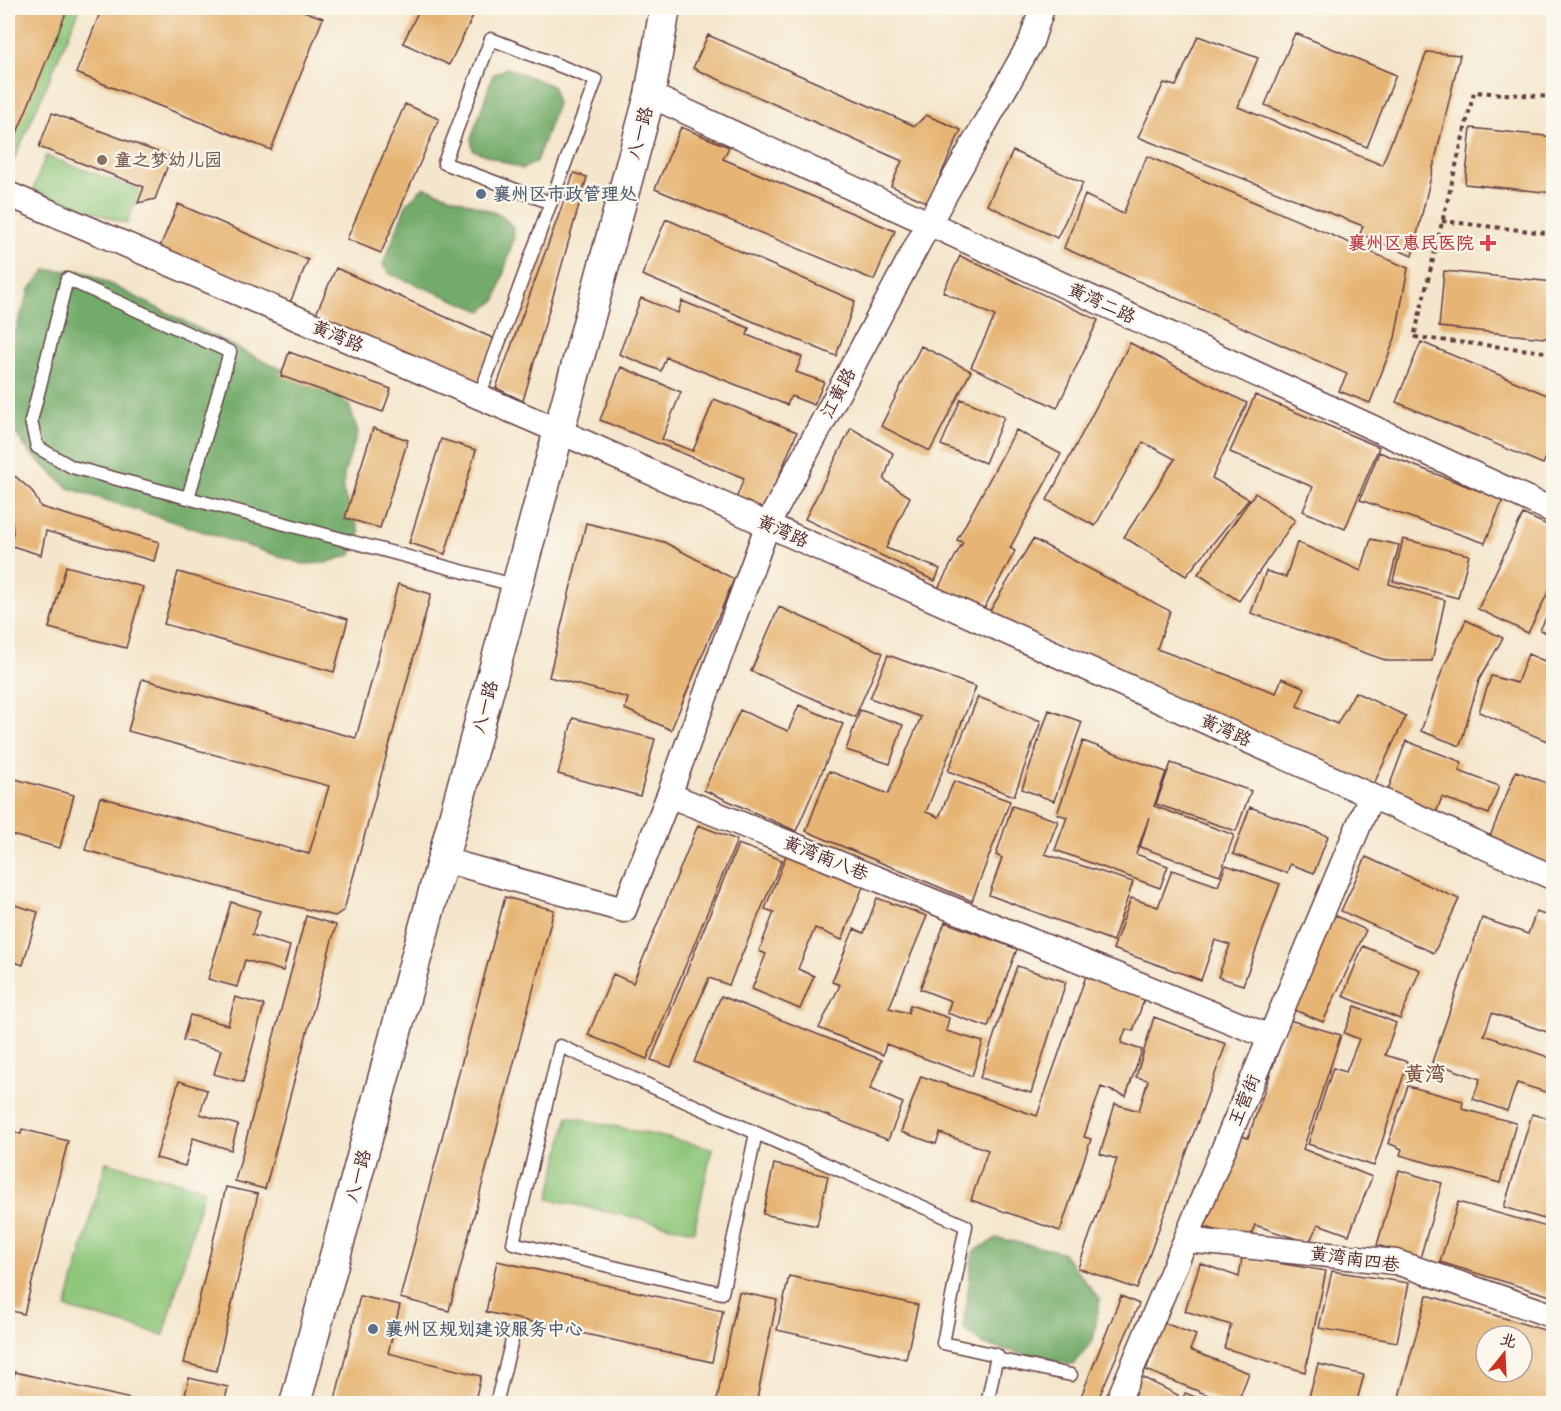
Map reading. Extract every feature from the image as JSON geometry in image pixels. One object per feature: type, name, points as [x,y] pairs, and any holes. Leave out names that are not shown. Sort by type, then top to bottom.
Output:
[{"type":"street","name":"八一路","points":[[295,1404],[650,95],[665,8]]},
{"type":"street","name":"江黄路","points":[[669,795],[768,524],[929,223],[1031,42],[1042,8]]},
{"type":"street","name":"黄湾二路","points":[[650,95],[1554,512]]},
{"type":"street","name":"黄湾路","points":[[8,194],[559,430],[1554,878]]},
{"type":"street","points":[[444,860],[624,910],[669,795]]},
{"type":"street","name":"黄湾南八巷","points":[[669,795],[1270,1037]]},
{"type":"street","name":"王营街","points":[[1117,1404],[1371,796]]},
{"type":"street","name":"黄湾南四巷","points":[[1186,1240],[1396,1262],[1554,1316]]},
{"type":"lane","points":[[479,397],[551,203],[596,80],[491,39],[444,163],[551,203]]},
{"type":"lane","points":[[188,498],[230,352],[67,279],[31,421],[37,447],[72,467],[518,587]]},
{"type":"lane","points":[[756,1133],[722,1293],[513,1242],[560,1046],[966,1226],[943,1343],[997,1355],[987,1404]]},
{"type":"lane","points":[[496,1404],[513,1336]]},
{"type":"lane","points":[[996,1359],[1071,1375]]},
{"type":"path","points":[[1554,97],[1474,92],[1414,337],[1554,353]]},
{"type":"path","points":[[1442,222],[1554,234]]},
{"type":"green space","points":[[8,8],[80,8],[8,174]]},
{"type":"green space","points":[[507,68],[553,86],[557,104],[536,162],[522,169],[473,150],[471,139],[493,75]]},
{"type":"green space","points":[[46,156],[140,190],[127,224],[33,190]]},
{"type":"green space","points":[[424,187],[501,215],[512,226],[514,237],[496,300],[482,311],[390,274],[383,265],[407,203]]},
{"type":"green space","points":[[46,270],[84,271],[269,364],[323,386],[349,405],[358,432],[344,474],[343,492],[360,532],[351,555],[325,563],[303,564],[69,488],[29,452],[8,423],[8,381],[14,335],[30,289]]},
{"type":"green space","points":[[568,1116],[712,1148],[694,1231],[549,1199]]},
{"type":"green space","points":[[106,1162],[204,1189],[164,1335],[66,1308]]},
{"type":"green space","points":[[997,1238],[1062,1252],[1100,1300],[1093,1340],[1073,1365],[985,1345],[963,1329],[973,1252]]},
{"type":"building","points":[[8,8],[68,8],[8,155]]},
{"type":"building","points":[[102,8],[295,8],[323,18],[271,150],[76,73]]},
{"type":"building","points":[[420,8],[440,11],[442,8],[462,8],[474,14],[449,65],[403,43]]},
{"type":"building","points":[[1295,33],[1396,75],[1367,147],[1265,105]]},
{"type":"building","points":[[708,35],[915,126],[926,115],[961,130],[928,203],[891,186],[902,161],[693,68]]},
{"type":"building","points":[[1198,36],[1258,58],[1238,107],[1382,165],[1427,52],[1460,55],[1412,256],[1360,234],[1363,226],[1138,137],[1164,83],[1176,86]]},
{"type":"building","points":[[405,104],[439,119],[381,253],[347,239]]},
{"type":"building","points":[[52,113],[171,157],[155,199],[138,203],[144,187],[39,147]]},
{"type":"building","points":[[681,127],[729,147],[723,159],[895,231],[874,280],[655,189]]},
{"type":"building","points":[[1471,128],[1554,137],[1554,193],[1465,184]]},
{"type":"building","points":[[1013,151],[1083,183],[1057,238],[987,205]]},
{"type":"building","points":[[1147,156],[1408,268],[1395,338],[1370,403],[1339,391],[1347,374],[1064,248],[1085,195],[1123,214]]},
{"type":"building","points":[[574,173],[587,177],[523,401],[496,388]]},
{"type":"building","points":[[178,204],[308,260],[289,305],[159,249]]},
{"type":"building","points":[[666,219],[855,301],[836,356],[642,275]]},
{"type":"building","points":[[960,256],[1098,320],[1057,408],[971,367],[995,316],[943,292]]},
{"type":"building","points":[[336,268],[497,340],[475,388],[315,316]]},
{"type":"building","points":[[1444,271],[1554,282],[1554,339],[1439,327]]},
{"type":"building","points":[[641,298],[678,313],[682,301],[749,328],[747,335],[802,357],[796,372],[824,382],[814,405],[791,396],[787,405],[666,357],[661,371],[619,354]]},
{"type":"building","points":[[1421,342],[1554,398],[1554,439],[1543,464],[1396,402]]},
{"type":"building","points":[[1130,343],[1247,403],[1212,478],[1249,499],[1186,576],[1124,537],[1175,459],[1143,442],[1095,526],[1047,500]]},
{"type":"building","points":[[921,346],[971,371],[930,451],[881,426]]},
{"type":"building","points":[[289,352],[391,389],[383,412],[281,376]]},
{"type":"building","points":[[621,367],[681,392],[662,439],[693,451],[714,399],[797,432],[765,510],[736,499],[744,478],[600,420]]},
{"type":"building","points":[[1255,395],[1379,447],[1345,529],[1303,511],[1313,487],[1230,452]]},
{"type":"building","points":[[961,399],[1004,417],[985,463],[941,445]]},
{"type":"building","points":[[373,428],[408,440],[380,528],[345,518]]},
{"type":"building","points":[[851,428],[893,453],[884,480],[910,497],[886,548],[940,569],[935,581],[805,519]]},
{"type":"building","points":[[1016,430],[1061,454],[1010,548],[1015,551],[980,616],[936,592],[963,542],[957,540]]},
{"type":"building","points":[[441,439],[476,450],[445,554],[409,543]]},
{"type":"building","points":[[1379,452],[1503,500],[1485,543],[1360,500]]},
{"type":"building","points":[[8,474],[16,477],[32,491],[41,507],[159,542],[154,561],[46,531],[41,555],[9,545],[13,533],[8,512]]},
{"type":"building","points":[[1255,493],[1295,520],[1239,601],[1198,574]]},
{"type":"building","points":[[1523,514],[1554,528],[1554,580],[1528,633],[1478,609]]},
{"type":"building","points":[[586,523],[664,542],[734,579],[671,730],[625,709],[628,698],[549,677]]},
{"type":"building","points":[[1033,539],[1170,611],[1157,649],[1276,693],[1282,678],[1305,688],[1297,706],[1337,724],[1355,692],[1406,716],[1371,790],[988,614]]},
{"type":"building","points":[[1371,539],[1399,545],[1389,584],[1445,600],[1432,661],[1388,661],[1251,613],[1266,571],[1286,577],[1297,542],[1361,571]]},
{"type":"building","points":[[1403,539],[1469,555],[1458,598],[1393,581]]},
{"type":"building","points":[[66,566],[143,587],[126,648],[49,628]]},
{"type":"building","points":[[178,572],[348,619],[334,672],[164,624]]},
{"type":"building","points":[[398,584],[431,594],[344,910],[335,916],[85,850],[100,797],[309,854],[329,786],[128,731],[142,679],[356,738]]},
{"type":"building","points":[[1554,601],[1554,636],[1540,630]]},
{"type":"building","points":[[779,607],[883,653],[855,717],[751,671]]},
{"type":"building","points":[[1466,620],[1503,638],[1479,680],[1460,746],[1421,731],[1443,668]]},
{"type":"building","points":[[1528,654],[1554,665],[1554,744],[1479,712],[1491,676],[1517,683]]},
{"type":"building","points":[[888,655],[976,687],[926,812],[939,817],[954,781],[1010,801],[972,901],[806,831],[829,771],[888,794],[921,717],[870,698]]},
{"type":"building","points":[[978,697],[1041,721],[1014,796],[948,771]]},
{"type":"building","points":[[799,705],[843,724],[796,831],[704,790],[740,710],[788,731]]},
{"type":"building","points":[[860,710],[903,725],[890,764],[846,750]]},
{"type":"building","points":[[1049,710],[1082,722],[1054,801],[1022,789]]},
{"type":"building","points":[[573,718],[655,739],[640,796],[558,774]]},
{"type":"building","points":[[1083,741],[1166,772],[1154,806],[1234,835],[1220,875],[1140,847],[1149,817],[1136,854],[1168,866],[1160,888],[1055,850],[1067,817],[1057,814]]},
{"type":"building","points":[[1406,741],[1462,762],[1459,771],[1499,786],[1489,814],[1442,797],[1435,816],[1385,798]]},
{"type":"building","points":[[1171,763],[1251,791],[1236,831],[1156,804]]},
{"type":"building","points":[[1516,771],[1554,786],[1554,867],[1489,839]]},
{"type":"building","points":[[8,777],[74,795],[60,848],[8,834]]},
{"type":"building","points":[[1012,806],[1058,821],[1045,854],[1133,882],[1113,941],[989,895],[1002,858],[996,855]]},
{"type":"building","points":[[1250,807],[1328,836],[1314,873],[1290,864],[1287,873],[1233,854]]},
{"type":"building","points":[[698,825],[737,840],[647,1059],[588,1035],[613,974],[633,983]]},
{"type":"building","points":[[738,844],[782,860],[729,985],[709,978],[671,1067],[651,1060]]},
{"type":"building","points":[[789,848],[866,879],[842,940],[815,928],[798,969],[814,976],[800,1009],[752,989],[766,954],[759,951],[774,912],[765,909]]},
{"type":"building","points":[[1366,857],[1459,899],[1434,953],[1341,911]]},
{"type":"building","points":[[1226,865],[1280,884],[1243,985],[1218,977],[1230,945],[1215,940],[1201,980],[1113,949],[1131,898],[1158,907],[1172,870],[1218,886]]},
{"type":"building","points":[[505,897],[554,910],[449,1311],[400,1298]]},
{"type":"building","points":[[877,898],[927,916],[889,1008],[908,1013],[910,1005],[949,1018],[946,1031],[983,1042],[972,1076],[886,1044],[883,1055],[819,1028],[840,985],[832,982],[854,929],[864,933]]},
{"type":"building","points":[[231,902],[260,911],[252,935],[290,946],[283,971],[245,960],[237,987],[208,979]]},
{"type":"building","points":[[8,903],[38,912],[23,965],[8,960]]},
{"type":"building","points":[[1536,912],[1554,918],[1554,1012],[1547,1032],[1492,1013],[1484,1035],[1554,1059],[1554,1080],[1549,1093],[1517,1083],[1507,1111],[1473,1099],[1480,1079],[1432,1062],[1482,918],[1528,934]]},
{"type":"building","points":[[1330,913],[1366,930],[1323,1022],[1290,1008]]},
{"type":"building","points":[[306,916],[336,925],[265,1189],[235,1181]]},
{"type":"building","points":[[945,922],[1017,949],[988,1027],[947,1013],[951,1001],[920,989]]},
{"type":"building","points":[[1363,946],[1420,970],[1400,1019],[1343,996]]},
{"type":"building","points":[[1017,966],[1066,982],[1031,1093],[980,1078]]},
{"type":"building","points":[[1086,976],[1145,997],[1133,1031],[1126,1029],[1121,1043],[1142,1050],[1126,1096],[1101,1087],[1084,1137],[1091,1139],[1060,1231],[971,1200],[988,1150],[940,1133],[936,1144],[901,1132],[921,1076],[1037,1116]]},
{"type":"building","points":[[721,996],[882,1060],[870,1089],[903,1103],[888,1140],[694,1062]]},
{"type":"building","points":[[235,997],[264,1005],[243,1082],[214,1074],[221,1050],[183,1040],[190,1015],[228,1025]]},
{"type":"building","points":[[1355,1006],[1396,1023],[1385,1055],[1408,1062],[1374,1166],[1308,1144],[1333,1068],[1346,1072],[1359,1039],[1344,1033]]},
{"type":"building","points":[[1154,1017],[1226,1044],[1137,1289],[1078,1268],[1117,1159],[1100,1154],[1115,1104],[1139,1111],[1148,1080],[1136,1077]]},
{"type":"building","points":[[1289,1020],[1341,1035],[1303,1149],[1372,1177],[1349,1235],[1318,1224],[1309,1243],[1255,1225],[1249,1240],[1202,1226],[1242,1136],[1248,1138]]},
{"type":"building","points":[[179,1081],[207,1090],[200,1114],[238,1125],[231,1150],[193,1138],[185,1166],[156,1158]]},
{"type":"building","points":[[1408,1086],[1463,1101],[1462,1109],[1516,1123],[1500,1183],[1400,1155],[1402,1149],[1388,1143]]},
{"type":"building","points":[[1532,1114],[1554,1120],[1554,1222],[1504,1207]]},
{"type":"building","points":[[22,1129],[68,1141],[24,1314],[8,1310],[8,1130],[21,1134]]},
{"type":"building","points":[[774,1164],[828,1176],[817,1226],[763,1214]]},
{"type":"building","points":[[1399,1170],[1442,1183],[1420,1258],[1377,1245]]},
{"type":"building","points":[[226,1187],[258,1194],[216,1371],[184,1363]]},
{"type":"building","points":[[1458,1202],[1554,1229],[1554,1297],[1440,1262]]},
{"type":"building","points":[[1242,1257],[1326,1271],[1305,1372],[1224,1348],[1231,1325],[1185,1311],[1200,1263],[1239,1277]]},
{"type":"building","points":[[497,1261],[723,1311],[712,1362],[486,1312]]},
{"type":"building","points":[[1332,1271],[1409,1283],[1397,1342],[1319,1328]]},
{"type":"building","points":[[789,1276],[918,1305],[906,1359],[777,1330]]},
{"type":"building","points":[[739,1292],[777,1300],[756,1404],[716,1404]]},
{"type":"building","points":[[1427,1295],[1524,1324],[1474,1324],[1474,1384],[1534,1384],[1534,1327],[1554,1333],[1554,1404],[1397,1404]]},
{"type":"building","name":"襄州区规划建设服务中心","points":[[360,1296],[400,1305],[388,1353],[481,1376],[474,1404],[334,1404]]},
{"type":"building","points":[[1121,1296],[1139,1304],[1096,1404],[1078,1404]]},
{"type":"building","points":[[1164,1323],[1196,1335],[1190,1350],[1249,1373],[1237,1404],[1230,1404],[1146,1370]]},
{"type":"building","points":[[1318,1364],[1364,1375],[1356,1404],[1307,1404]]},
{"type":"building","points":[[15,1372],[148,1403],[148,1404],[8,1404]]},
{"type":"building","points":[[1138,1375],[1178,1395],[1174,1404],[1126,1404]]},
{"type":"building","points":[[189,1378],[228,1387],[224,1404],[183,1404]]},
{"type":"building","points":[[1185,1393],[1211,1403],[1211,1404],[1181,1404]]},
{"type":"place","name":"童之梦幼儿园","points":[[102,160]]},
{"type":"place","name":"襄州区市政管理处","points":[[481,194]]},
{"type":"place","name":"襄州区惠民医院","points":[[1488,243]]},
{"type":"place","name":"襄州区规划建设服务中心","points":[[373,1329]]},
{"type":"district","name":"黄湾","points":[[1425,1074]]}]
